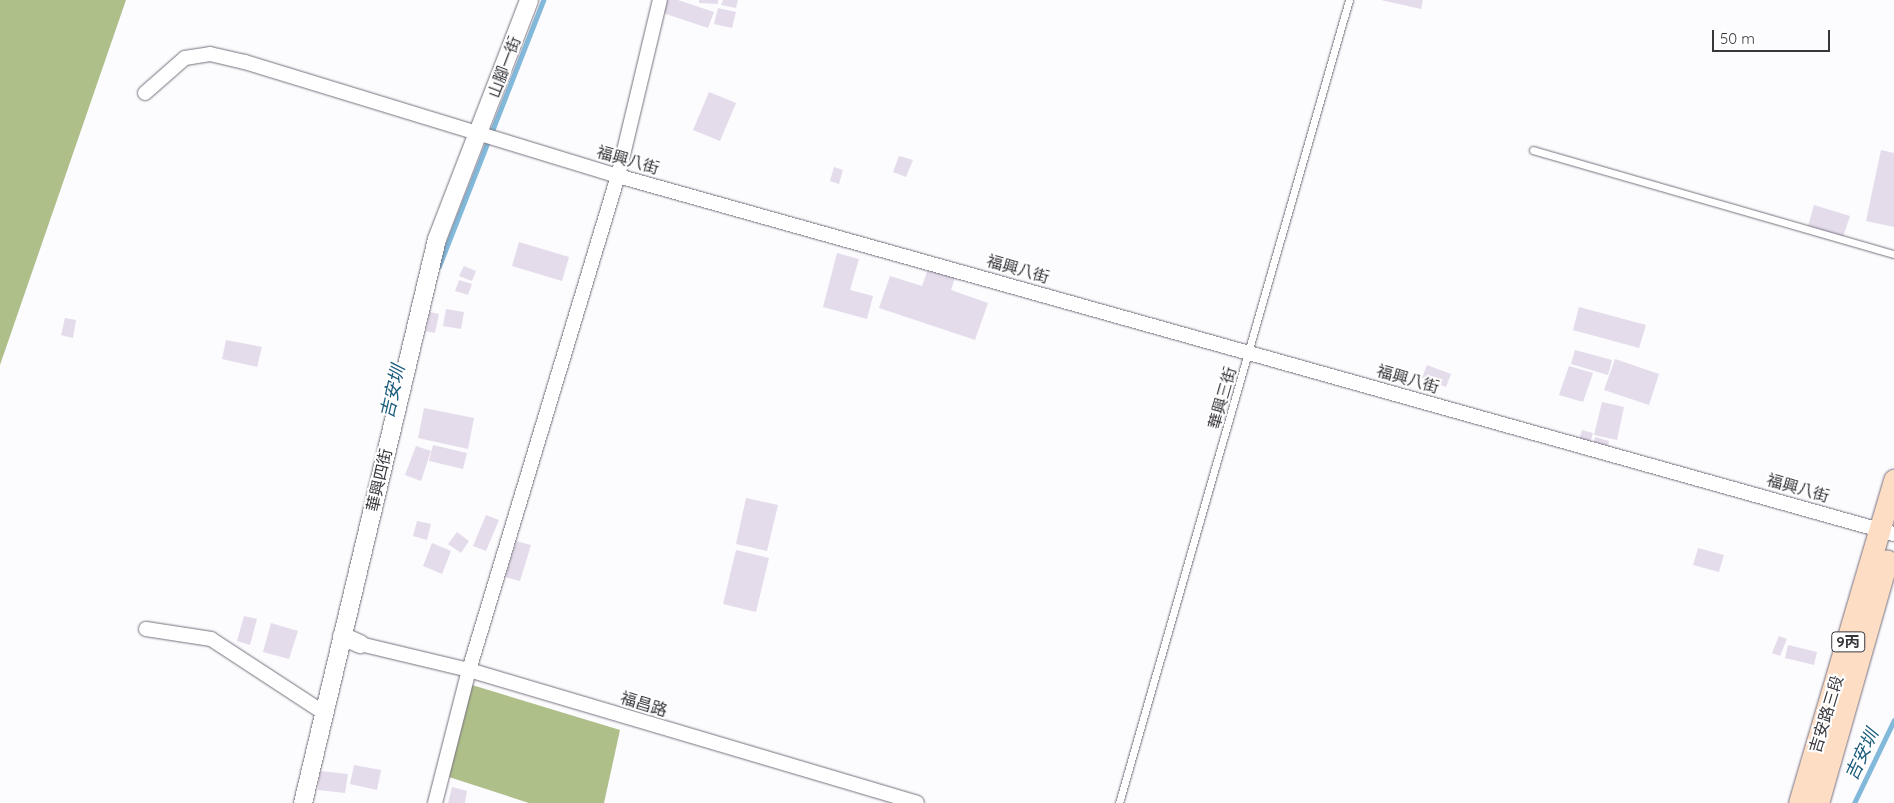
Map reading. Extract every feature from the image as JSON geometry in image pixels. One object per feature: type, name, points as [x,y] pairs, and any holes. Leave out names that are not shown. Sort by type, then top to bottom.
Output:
[{"type":"main road","name":"吉安路三段","points":[[1818,803],[1890,534],[1894,480]]},
{"type":"main road","name":"吉安路三段","points":[[1799,803],[1890,534]]},
{"type":"street","name":"山腳一街","points":[[481,135],[529,0]]},
{"type":"street","points":[[435,803],[469,670],[618,176],[660,0]]},
{"type":"street","name":"福興八街","points":[[145,93],[185,58],[210,54],[618,176],[1250,352],[1890,534]]},
{"type":"street","name":"華興四街","points":[[303,803],[324,713],[350,640],[437,239],[481,135]]},
{"type":"street","points":[[146,629],[211,639],[324,713]]},
{"type":"street","name":"福昌路","points":[[350,640],[469,670],[917,803]]},
{"type":"lane","name":"華興三街","points":[[1119,803],[1250,352],[1349,0]]},
{"type":"lane","points":[[1533,150],[1894,254]]},
{"type":"green space","points":[[0,0],[126,0],[0,365]]},
{"type":"green space","points":[[472,685],[620,730],[604,803],[529,803],[449,777]]},
{"type":"building","points":[[664,0],[678,0],[714,12],[708,28],[660,12]]},
{"type":"building","points":[[699,0],[718,0],[718,4],[699,3]]},
{"type":"building","points":[[723,0],[738,0],[736,8],[721,5]]},
{"type":"building","points":[[1381,0],[1423,0],[1421,9]]},
{"type":"building","points":[[718,8],[736,12],[732,28],[714,24]]},
{"type":"building","points":[[709,92],[736,103],[720,141],[693,130]]},
{"type":"building","points":[[1881,150],[1894,153],[1894,227],[1866,221]]},
{"type":"building","points":[[899,156],[913,160],[906,177],[893,172]]},
{"type":"building","points":[[834,167],[843,170],[839,184],[830,181]]},
{"type":"building","points":[[1814,205],[1850,216],[1843,237],[1808,226]]},
{"type":"building","points":[[519,242],[569,257],[562,281],[512,266]]},
{"type":"building","points":[[837,253],[859,259],[850,290],[873,296],[867,319],[823,307]]},
{"type":"building","points":[[464,266],[476,271],[472,281],[459,276]]},
{"type":"building","points":[[928,269],[955,278],[951,290],[988,303],[975,340],[879,308],[890,276],[922,286]]},
{"type":"building","points":[[459,280],[472,284],[468,295],[455,291]]},
{"type":"building","points":[[1579,307],[1646,325],[1639,348],[1573,330]]},
{"type":"building","points":[[446,309],[464,312],[461,329],[443,326]]},
{"type":"building","points":[[430,312],[439,314],[435,333],[426,331]]},
{"type":"building","points":[[65,318],[76,320],[73,338],[61,335]]},
{"type":"building","points":[[226,340],[262,347],[257,367],[222,359]]},
{"type":"building","points":[[1575,350],[1612,360],[1608,375],[1571,364]]},
{"type":"building","points":[[1615,359],[1659,374],[1649,405],[1604,390]]},
{"type":"building","points":[[1427,365],[1451,374],[1446,387],[1422,378]]},
{"type":"building","points":[[1569,366],[1593,373],[1583,402],[1559,395]]},
{"type":"building","points":[[1602,402],[1624,407],[1617,440],[1594,435]]},
{"type":"building","points":[[424,408],[474,418],[468,449],[418,438]]},
{"type":"building","points":[[1582,430],[1593,433],[1590,443],[1579,440]]},
{"type":"building","points":[[1595,437],[1609,441],[1608,446],[1594,442]]},
{"type":"building","points":[[433,445],[467,453],[463,469],[429,461]]},
{"type":"building","points":[[416,446],[431,451],[421,481],[405,475]]},
{"type":"building","points":[[746,498],[778,505],[767,551],[736,544]]},
{"type":"building","points":[[486,515],[499,520],[486,551],[473,546]]},
{"type":"building","points":[[417,521],[431,524],[427,540],[413,536]]},
{"type":"building","points":[[457,532],[469,541],[461,553],[448,544]]},
{"type":"building","points":[[516,541],[531,545],[520,581],[505,577]]},
{"type":"building","points":[[432,543],[451,551],[442,574],[423,566]]},
{"type":"building","points":[[1698,548],[1724,555],[1719,572],[1693,565]]},
{"type":"building","points":[[736,550],[769,558],[756,612],[723,604]]},
{"type":"building","points":[[244,616],[257,619],[250,645],[237,641]]},
{"type":"building","points":[[271,623],[298,631],[289,659],[263,652]]},
{"type":"building","points":[[1779,636],[1787,639],[1780,656],[1772,653]]},
{"type":"building","points":[[1788,645],[1817,652],[1814,665],[1785,658]]},
{"type":"building","points":[[354,765],[381,770],[377,790],[350,784]]},
{"type":"building","points":[[320,771],[348,774],[345,793],[318,790]]},
{"type":"building","points":[[452,787],[467,791],[465,803],[448,803]]},
{"type":"waterway","name":"吉安圳","points":[[439,266],[543,0]]},
{"type":"waterway","name":"吉安圳","points":[[1854,803],[1894,720]]}]
